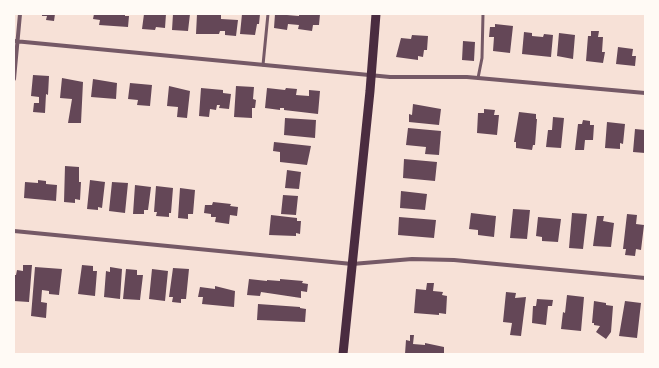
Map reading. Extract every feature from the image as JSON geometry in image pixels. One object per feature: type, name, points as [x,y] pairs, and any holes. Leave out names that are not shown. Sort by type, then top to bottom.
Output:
[{"type":"main road","points":[[343,354],[376,14]]},
{"type":"street","points":[[14,79],[16,41],[20,14]]},
{"type":"street","points":[[16,41],[370,76],[399,78],[478,78],[645,94]]},
{"type":"street","points":[[14,231],[352,264],[412,259],[454,260],[645,278]]},
{"type":"lane","points":[[263,65],[268,14]]},
{"type":"lane","points":[[478,78],[482,58],[483,14]]},
{"type":"building","points":[[42,14],[55,14],[54,21],[46,20],[47,16],[42,16]]},
{"type":"building","points":[[94,14],[125,14],[125,16],[129,16],[128,27],[99,25],[100,20],[93,19]]},
{"type":"building","points":[[144,14],[166,14],[165,28],[156,27],[155,30],[142,29]]},
{"type":"building","points":[[173,14],[190,14],[188,31],[172,30]]},
{"type":"building","points":[[197,14],[221,14],[221,19],[238,20],[236,36],[225,35],[225,31],[220,31],[219,34],[196,34]]},
{"type":"building","points":[[242,14],[260,14],[259,24],[257,24],[255,35],[240,34]]},
{"type":"building","points":[[275,14],[299,16],[299,14],[320,14],[319,25],[313,25],[312,31],[298,29],[299,25],[288,24],[287,30],[274,28]]},
{"type":"building","points":[[495,24],[513,26],[510,53],[493,51],[494,37],[489,37],[490,27],[495,27]]},
{"type":"building","points":[[591,31],[599,31],[598,37],[603,37],[602,52],[605,52],[603,63],[586,61],[588,36],[591,36]]},
{"type":"building","points":[[524,32],[532,33],[532,36],[543,37],[544,34],[553,35],[551,57],[522,54]]},
{"type":"building","points":[[559,33],[575,35],[573,59],[557,56]]},
{"type":"building","points":[[412,35],[428,36],[427,50],[424,50],[423,57],[418,56],[418,60],[396,57],[401,38],[411,39]]},
{"type":"building","points":[[463,41],[475,42],[474,61],[462,60]]},
{"type":"building","points":[[618,47],[633,49],[632,56],[636,56],[635,66],[616,64]]},
{"type":"building","points":[[33,75],[49,76],[45,113],[33,112],[34,103],[39,103],[39,97],[31,96]]},
{"type":"building","points":[[62,78],[83,82],[81,123],[68,123],[72,99],[60,98]]},
{"type":"building","points":[[93,79],[117,83],[116,99],[91,97]]},
{"type":"building","points":[[130,83],[152,85],[150,106],[137,105],[138,100],[128,99]]},
{"type":"building","points":[[169,86],[190,91],[187,118],[177,117],[178,107],[167,106]]},
{"type":"building","points":[[236,86],[254,87],[253,99],[256,100],[255,108],[252,108],[252,118],[234,117]]},
{"type":"building","points":[[201,88],[223,90],[223,93],[231,94],[229,109],[219,108],[220,105],[217,105],[216,110],[210,109],[209,117],[199,116]]},
{"type":"building","points":[[267,88],[285,90],[286,88],[297,89],[296,95],[309,96],[309,90],[320,91],[318,114],[284,110],[284,108],[280,108],[280,110],[265,108]]},
{"type":"building","points":[[413,104],[441,109],[439,125],[409,122],[409,114],[412,115]]},
{"type":"building","points":[[484,109],[495,110],[494,115],[499,115],[497,135],[477,133],[478,113],[484,113]]},
{"type":"building","points":[[519,112],[536,114],[535,145],[533,145],[532,150],[516,148],[516,142],[514,142]]},
{"type":"building","points":[[553,117],[564,118],[561,148],[546,147],[548,130],[552,130]]},
{"type":"building","points":[[285,118],[316,120],[315,138],[284,135]]},
{"type":"building","points":[[583,120],[590,121],[590,125],[594,125],[593,140],[585,140],[584,150],[575,150],[578,124],[582,124]]},
{"type":"building","points":[[607,122],[625,124],[623,144],[620,143],[620,149],[605,148]]},
{"type":"building","points":[[408,128],[441,131],[439,155],[425,154],[426,147],[406,145]]},
{"type":"building","points":[[635,129],[645,130],[645,153],[633,152]]},
{"type":"building","points":[[274,142],[311,146],[307,165],[280,162],[280,152],[273,151]]},
{"type":"building","points":[[404,159],[437,162],[435,181],[403,178]]},
{"type":"building","points":[[65,166],[79,167],[79,182],[81,182],[80,200],[75,199],[75,203],[64,202]]},
{"type":"building","points":[[287,170],[301,172],[299,189],[285,188]]},
{"type":"building","points":[[38,180],[46,181],[46,184],[57,185],[56,201],[24,198],[25,182],[38,183]]},
{"type":"building","points":[[90,180],[105,182],[102,208],[98,207],[98,210],[87,209]]},
{"type":"building","points":[[112,182],[128,183],[125,213],[109,211]]},
{"type":"building","points":[[135,185],[151,187],[148,210],[144,210],[144,214],[133,214]]},
{"type":"building","points":[[156,186],[173,188],[171,213],[169,213],[169,217],[156,216],[157,212],[154,212]]},
{"type":"building","points":[[180,188],[195,190],[193,214],[188,214],[188,219],[178,218]]},
{"type":"building","points":[[401,191],[427,194],[425,210],[400,208]]},
{"type":"building","points":[[283,195],[298,196],[296,215],[281,214]]},
{"type":"building","points":[[213,202],[231,204],[230,206],[238,207],[237,216],[230,215],[229,224],[215,222],[216,217],[211,217],[211,214],[204,213],[205,205],[212,205]]},
{"type":"building","points":[[513,209],[530,210],[527,239],[510,238]]},
{"type":"building","points":[[471,213],[496,216],[494,237],[478,235],[478,230],[469,229]]},
{"type":"building","points":[[572,213],[587,214],[583,249],[569,248]]},
{"type":"building","points":[[627,214],[637,215],[636,224],[644,225],[641,250],[636,249],[635,256],[625,255],[626,249],[623,249]]},
{"type":"building","points":[[271,215],[297,218],[297,221],[301,221],[300,234],[296,233],[296,236],[269,235]]},
{"type":"building","points":[[597,216],[604,216],[603,221],[614,223],[611,247],[593,246]]},
{"type":"building","points":[[399,217],[436,220],[434,238],[398,235]]},
{"type":"building","points":[[538,217],[561,219],[558,242],[542,241],[542,237],[536,236]]},
{"type":"building","points":[[23,265],[32,265],[29,302],[14,301],[14,275],[16,275],[17,270],[23,271]]},
{"type":"building","points":[[82,265],[93,266],[93,271],[97,271],[95,296],[78,294]]},
{"type":"building","points":[[35,267],[62,269],[59,295],[49,294],[49,291],[42,290],[41,302],[47,303],[46,318],[31,316]]},
{"type":"building","points":[[110,267],[122,269],[120,299],[104,297],[106,271],[110,272]]},
{"type":"building","points":[[173,268],[189,269],[186,299],[181,299],[181,303],[172,302],[173,297],[169,297]]},
{"type":"building","points":[[126,269],[137,270],[137,275],[143,275],[140,300],[123,299]]},
{"type":"building","points":[[152,269],[168,271],[165,301],[149,299]]},
{"type":"building","points":[[249,279],[267,281],[280,281],[280,279],[303,281],[302,283],[308,284],[307,292],[301,291],[301,298],[261,292],[260,296],[247,295]]},
{"type":"building","points":[[427,283],[434,283],[433,291],[443,292],[442,295],[447,296],[446,314],[439,313],[439,315],[414,313],[416,289],[426,290]]},
{"type":"building","points":[[215,286],[235,291],[234,307],[202,304],[203,297],[198,297],[200,287],[215,289]]},
{"type":"building","points":[[506,292],[516,293],[515,298],[526,297],[521,336],[510,335],[512,323],[503,322]]},
{"type":"building","points":[[567,295],[584,297],[581,331],[561,329]]},
{"type":"building","points":[[537,299],[553,300],[552,306],[548,306],[546,325],[532,323],[533,306],[536,306]]},
{"type":"building","points":[[594,301],[613,306],[611,332],[606,339],[596,332],[600,326],[592,323]]},
{"type":"building","points":[[625,301],[641,303],[637,338],[619,336]]},
{"type":"building","points":[[258,304],[300,307],[306,309],[305,322],[257,320]]},
{"type":"building","points":[[410,335],[414,335],[413,344],[425,345],[425,343],[444,347],[444,354],[405,354],[406,340],[410,341]]}]
